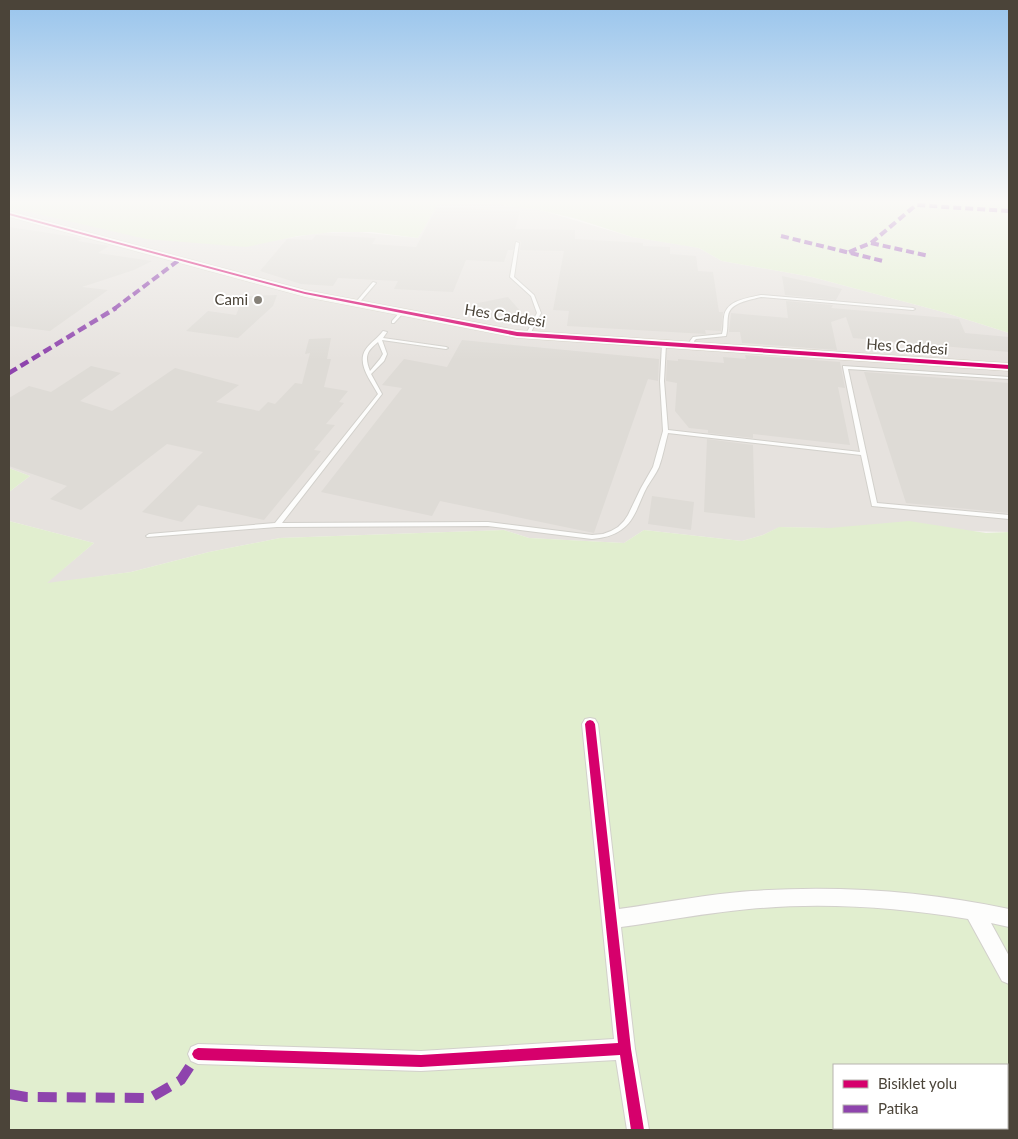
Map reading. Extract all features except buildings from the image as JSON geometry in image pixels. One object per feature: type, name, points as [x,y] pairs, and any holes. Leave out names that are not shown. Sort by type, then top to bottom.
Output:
[{"type":"street","name":"Hes Caddesi","points":[[156,253],[305,293],[527,336],[1009,368]]},
{"type":"street","points":[[590,724],[625,1049],[638,1130]]},
{"type":"street","points":[[610,920],[750,900],[798,898],[896,902],[1009,918]]},
{"type":"street","points":[[974,912],[1009,974]]},
{"type":"street","points":[[198,1054],[421,1061],[625,1049]]},
{"type":"lane","points":[[516,253],[512,277],[533,296],[539,313],[527,336]]},
{"type":"lane","points":[[357,303],[374,283]]},
{"type":"lane","points":[[693,346],[692,341],[695,338],[724,335],[726,314],[730,308],[737,303],[761,296],[913,309]]},
{"type":"lane","points":[[393,322],[402,312]]},
{"type":"lane","points":[[277,525],[380,394],[366,367],[365,352],[380,340],[385,332]]},
{"type":"lane","points":[[380,340],[446,348]]},
{"type":"lane","points":[[370,373],[385,354],[380,340]]},
{"type":"lane","points":[[149,536],[277,525],[488,524],[592,537],[606,536],[619,530],[636,509],[654,471],[666,431],[662,381],[664,344]]},
{"type":"lane","points":[[1009,378],[845,367],[874,505],[1009,517]]},
{"type":"lane","points":[[666,431],[864,454]]},
{"type":"shaded area","points":[[9,253],[708,253],[722,261],[812,277],[943,312],[1009,333],[1009,532],[780,527],[763,535],[742,541],[644,530],[624,543],[529,538],[504,530],[280,538],[209,552],[131,572],[45,584],[94,543],[9,521],[9,492],[30,476],[9,468]]},
{"type":"green space","points":[[708,253],[1009,253],[1009,333],[943,312],[812,277],[722,261]]},
{"type":"green space","points":[[9,468],[30,476],[9,492]]},
{"type":"green space","points":[[9,521],[94,543],[47,583],[131,572],[209,552],[280,538],[504,530],[529,538],[624,543],[644,530],[742,541],[763,535],[779,527],[830,528],[909,521],[986,533],[1009,532],[1009,1130],[9,1130]]},
{"type":"marked path","points":[[851,253],[883,261]]},
{"type":"marked path","points":[[916,253],[929,256]]},
{"type":"marked path","points":[[9,373],[114,309],[179,260]]},
{"type":"marked path","points":[[9,1094],[26,1097],[150,1098],[181,1080],[198,1054]]},
{"type":"cycle path","points":[[156,253],[305,293],[517,334],[1009,367]]},
{"type":"cycle path","points":[[590,724],[625,1049],[638,1130]]},
{"type":"cycle path","points":[[198,1054],[421,1061],[625,1049]]},
{"type":"place","name":"Cami","points":[[258,300]]}]
